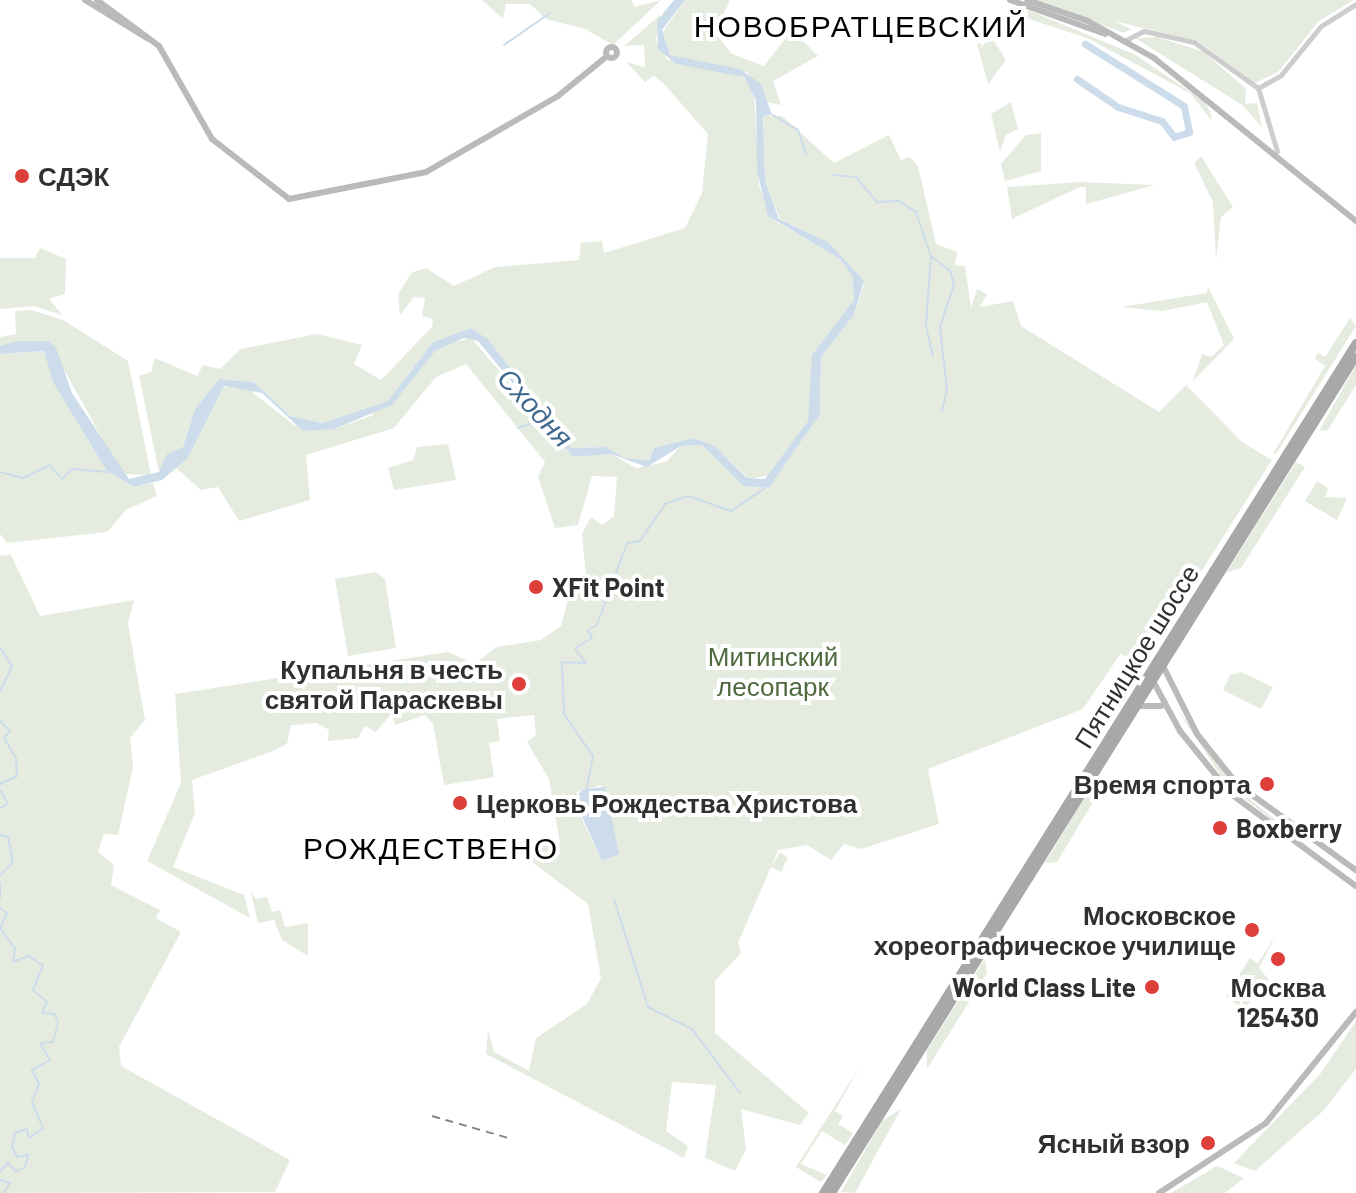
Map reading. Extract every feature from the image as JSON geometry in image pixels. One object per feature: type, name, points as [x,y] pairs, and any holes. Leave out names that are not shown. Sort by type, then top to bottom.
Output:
[{"type":"main road","points":[[85,0],[159,46]]},
{"type":"main road","points":[[97,0],[159,46],[206,133],[248,161],[274,194],[289,199],[426,172],[558,96],[606,57]]},
{"type":"main road","points":[[1010,0],[1124,41]]},
{"type":"main road","points":[[1027,0],[1124,41],[1277,151],[1356,221]]},
{"type":"main road","name":"Пятницкое шоссе","points":[[832,1193],[1137,707],[1151,669],[1356,343]]},
{"type":"main road","name":"Пятницкое шоссе","points":[[823,1193],[1148,682],[1163,666],[1356,357]]},
{"type":"main road","points":[[1163,666],[1172,695],[1244,790],[1356,870]]},
{"type":"main road","points":[[1148,682],[1172,695]]},
{"type":"main road","points":[[1148,682],[1164,708],[1240,803],[1356,886]]},
{"type":"main road","points":[[1137,707],[1149,701],[1164,708]]},
{"type":"main road","points":[[1159,1193],[1266,1123],[1356,1012]]},
{"type":"street","points":[[1258,88],[1281,75],[1321,26],[1356,4]]},
{"type":"street","points":[[1124,41],[1144,31],[1194,42],[1258,88],[1277,151]]},
{"type":"green space","points":[[482,0],[631,0],[635,7],[661,0],[613,45],[585,29],[546,19],[530,4],[506,4],[503,19]]},
{"type":"green space","points":[[685,0],[730,0],[715,33],[732,54],[764,66],[792,30],[818,56],[773,81],[781,105],[766,102],[747,72],[670,55],[662,33]]},
{"type":"green space","points":[[1035,0],[1354,0],[1319,21],[1278,72],[1255,83],[1198,41],[1114,21],[1131,29],[1124,33]]},
{"type":"green space","points":[[1028,10],[1136,55],[1205,102],[1211,120],[1190,93],[1087,38],[1026,18]]},
{"type":"green space","points":[[660,15],[656,40],[667,59],[741,75],[754,89],[759,185],[772,219],[840,259],[852,276],[854,300],[816,353],[808,421],[770,475],[749,479],[715,446],[694,438],[654,448],[650,460],[624,458],[606,447],[571,448],[488,339],[471,328],[433,342],[388,401],[322,423],[290,416],[254,382],[219,379],[195,409],[183,447],[159,472],[139,376],[151,372],[155,358],[197,376],[203,365],[220,369],[241,349],[317,334],[362,345],[354,364],[381,380],[432,327],[433,319],[422,316],[425,298],[414,297],[400,315],[398,295],[411,273],[426,268],[454,286],[495,267],[579,260],[581,243],[602,241],[604,253],[685,228],[702,193],[708,134],[664,84],[654,76],[645,82],[626,62],[645,67],[644,45],[624,46]]},
{"type":"green space","points":[[1157,37],[1204,52],[1246,89],[1245,104],[1257,103],[1262,127],[1242,105],[1135,38]]},
{"type":"green space","points":[[994,41],[1006,60],[988,84],[977,44]]},
{"type":"green space","points":[[1011,102],[1018,129],[1006,135],[1000,152],[991,114]]},
{"type":"green space","name":"Митинский лесопарк","points":[[763,116],[782,116],[834,163],[889,135],[901,160],[910,157],[918,166],[936,244],[957,252],[955,265],[965,266],[971,308],[977,289],[987,294],[980,307],[1013,301],[1021,326],[1159,412],[1186,385],[1242,442],[1272,460],[1140,668],[1121,653],[1083,709],[928,769],[939,824],[861,849],[844,844],[831,860],[807,845],[778,850],[772,866],[780,852],[788,858],[781,872],[771,867],[738,943],[741,953],[715,981],[715,1033],[809,1113],[800,1125],[741,1109],[746,1149],[735,1171],[705,1158],[716,1085],[672,1082],[666,1131],[688,1146],[684,1158],[486,1054],[488,1030],[494,1052],[529,1071],[536,1038],[587,1004],[601,978],[588,904],[513,848],[530,847],[499,842],[560,843],[549,779],[527,742],[536,735],[534,715],[497,719],[500,741],[489,743],[494,777],[444,785],[433,724],[425,715],[395,725],[391,714],[376,732],[365,726],[358,738],[328,741],[329,730],[317,723],[291,725],[287,744],[192,780],[195,813],[173,867],[244,895],[250,918],[147,861],[181,783],[175,694],[448,652],[475,664],[496,647],[541,640],[561,626],[573,581],[586,576],[582,534],[591,517],[602,525],[614,516],[617,477],[592,476],[578,525],[555,528],[538,477],[545,462],[466,364],[436,377],[394,428],[306,455],[310,500],[239,521],[218,487],[201,490],[176,468],[221,388],[242,384],[294,425],[334,429],[371,416],[440,346],[471,338],[573,457],[611,454],[636,468],[666,462],[681,446],[702,445],[743,486],[769,488],[820,414],[821,357],[854,315],[864,285],[829,243],[780,219],[765,180]],"holes":[[[601,785],[618,853],[602,861],[576,807],[577,792]]]},
{"type":"green space","points":[[1041,133],[1041,171],[1005,181],[1001,164],[1026,135]]},
{"type":"green space","points":[[1201,156],[1233,207],[1221,217],[1216,260],[1213,202],[1194,163]]},
{"type":"green space","points":[[1080,182],[1155,185],[1086,204],[1086,187],[1080,187],[1012,219],[1007,187]]},
{"type":"green space","points":[[40,248],[66,259],[65,294],[49,299],[62,315],[34,306],[0,309],[0,258],[35,258]]},
{"type":"green space","points":[[1208,287],[1234,339],[1193,381],[1202,354],[1211,357],[1224,345],[1207,302],[1162,311],[1121,307],[1207,293]]},
{"type":"green space","points":[[31,310],[63,320],[128,361],[151,475],[122,474],[48,341],[0,346],[0,337],[16,334],[15,311]]},
{"type":"green space","points":[[1350,318],[1356,326],[1276,454],[1273,454],[1325,366],[1315,359],[1318,353],[1325,357]]},
{"type":"green space","points":[[43,351],[107,471],[134,487],[153,483],[157,496],[126,510],[107,532],[7,543],[0,534],[0,354]]},
{"type":"green space","points":[[1356,365],[1356,385],[1328,430],[1319,431]]},
{"type":"green space","points":[[448,444],[456,480],[394,490],[388,468],[413,460],[417,447]]},
{"type":"green space","points":[[1296,462],[1305,467],[1241,568],[1226,573]]},
{"type":"green space","points":[[1317,481],[1328,488],[1325,497],[1347,498],[1337,520],[1305,501]]},
{"type":"green space","points":[[11,555],[40,616],[134,600],[128,623],[145,720],[130,738],[133,767],[118,835],[104,834],[98,852],[114,865],[111,885],[160,910],[156,918],[181,932],[119,1047],[121,1066],[290,1160],[275,1192],[0,1193],[0,556]]},
{"type":"green space","points":[[376,572],[385,579],[396,648],[348,656],[335,579]]},
{"type":"green space","points":[[1241,672],[1273,687],[1261,709],[1223,690],[1230,675]]},
{"type":"green space","points":[[1174,705],[1240,791],[1328,863],[1227,785]]},
{"type":"green space","points":[[1098,794],[1057,862],[1045,863],[1086,795]]},
{"type":"green space","points":[[250,888],[255,899],[267,897],[272,912],[280,910],[285,927],[308,923],[308,956],[282,940],[274,920],[258,923]]},
{"type":"green space","points":[[1276,935],[1259,968],[1269,980],[1243,1010],[1226,996],[1250,958],[1258,963]]},
{"type":"green space","points":[[985,959],[987,973],[927,1069],[927,1050]]},
{"type":"green space","points":[[1356,1021],[1356,1069],[1323,1111],[1255,1171],[1234,1163],[1321,1073]]},
{"type":"green space","points":[[861,1065],[835,1111],[843,1116],[838,1124],[853,1133],[845,1145],[822,1131],[801,1164],[827,1175],[821,1182],[796,1167]]},
{"type":"green space","points":[[901,1109],[855,1193],[841,1192],[882,1121]]},
{"type":"green space","points":[[1217,1166],[1244,1178],[1225,1193],[1171,1193]]},
{"type":"water","name":"Сходня","points":[[674,0],[685,0],[662,30],[670,55],[740,69],[761,84],[772,115],[763,116],[765,180],[779,219],[828,242],[864,281],[854,315],[821,357],[820,414],[769,488],[743,486],[702,445],[681,446],[647,467],[611,454],[573,457],[478,341],[464,338],[435,351],[392,405],[334,429],[303,431],[262,393],[224,386],[187,459],[162,480],[134,487],[107,471],[53,382],[44,351],[0,354],[0,346],[18,341],[48,341],[56,348],[72,393],[129,479],[159,472],[167,454],[183,447],[195,409],[219,379],[254,382],[290,416],[322,423],[388,401],[433,342],[471,328],[488,339],[571,448],[606,447],[624,458],[650,460],[654,448],[694,438],[715,446],[747,478],[765,479],[808,421],[812,355],[854,300],[852,276],[840,259],[768,216],[757,171],[756,100],[744,77],[676,64],[658,49],[657,21]]},
{"type":"water","points":[[605,787],[619,854],[602,861],[574,799],[583,789]]},
{"type":"waterway","points":[[504,45],[550,13]]},
{"type":"waterway","points":[[1077,79],[1118,107],[1162,121],[1174,137],[1189,132],[1184,106],[1085,44]]},
{"type":"waterway","points":[[773,115],[798,130],[806,154]]},
{"type":"waterway","points":[[833,175],[856,177],[877,202],[899,201],[916,212],[931,256],[926,326],[933,356]]},
{"type":"waterway","points":[[931,256],[950,271],[954,284],[940,327],[947,390],[942,410]]},
{"type":"waterway","name":"Сходня","points":[[518,428],[538,421]]},
{"type":"waterway","points":[[0,472],[23,478],[50,465],[62,479],[72,469],[107,472]]},
{"type":"waterway","points":[[585,662],[575,648],[592,638],[588,630],[597,625],[627,543],[640,541],[665,504],[688,496],[731,511],[764,489]]},
{"type":"waterway","points":[[0,647],[12,666],[0,692]]},
{"type":"waterway","points":[[586,663],[562,662],[564,714],[593,756],[587,788]]},
{"type":"waterway","points":[[0,721],[10,731],[4,738],[16,758],[17,776],[0,784]]},
{"type":"waterway","points":[[0,790],[8,804],[0,808]]},
{"type":"waterway","points":[[0,835],[8,837],[13,862],[0,876]]},
{"type":"waterway","points":[[0,884],[0,898]]},
{"type":"waterway","points":[[614,899],[648,1007],[692,1029],[740,1093]]},
{"type":"waterway","points":[[0,908],[7,913],[0,928],[15,949],[13,962],[28,956],[43,965],[33,990],[47,1002],[42,1013],[55,1014],[58,1024],[53,1042],[40,1043],[50,1060],[32,1070],[39,1084],[32,1102],[43,1128],[29,1138],[27,1129],[15,1133],[12,1147],[17,1157],[28,1155],[25,1167],[16,1172],[8,1162],[0,1172]]},
{"type":"waterway","points":[[0,1180],[10,1183],[3,1193]]},
{"type":"railway","points":[[432,1116],[508,1138]]},
{"type":"place","name":"СДЭК","points":[[22,176]]},
{"type":"place","name":"XFit Point","points":[[536,587]]},
{"type":"place","name":"Купальня в честь святой Параскевы","points":[[519,684]]},
{"type":"place","name":"Время спорта","points":[[1267,784]]},
{"type":"place","name":"Церковь Рождества Христова","points":[[460,803]]},
{"type":"place","name":"Boxberry","points":[[1220,828]]},
{"type":"place","name":"Московское хореографическое училище","points":[[1252,930]]},
{"type":"place","name":"Москва 125430","points":[[1278,959]]},
{"type":"place","name":"World Class Lite","points":[[1152,987]]},
{"type":"place","name":"Ясный взор","points":[[1208,1143]]},
{"type":"district","name":"НОВОБРАТЦЕВСКИЙ","points":[[861,25]]},
{"type":"district","name":"РОЖДЕСТВЕНО","points":[[431,847]]}]
